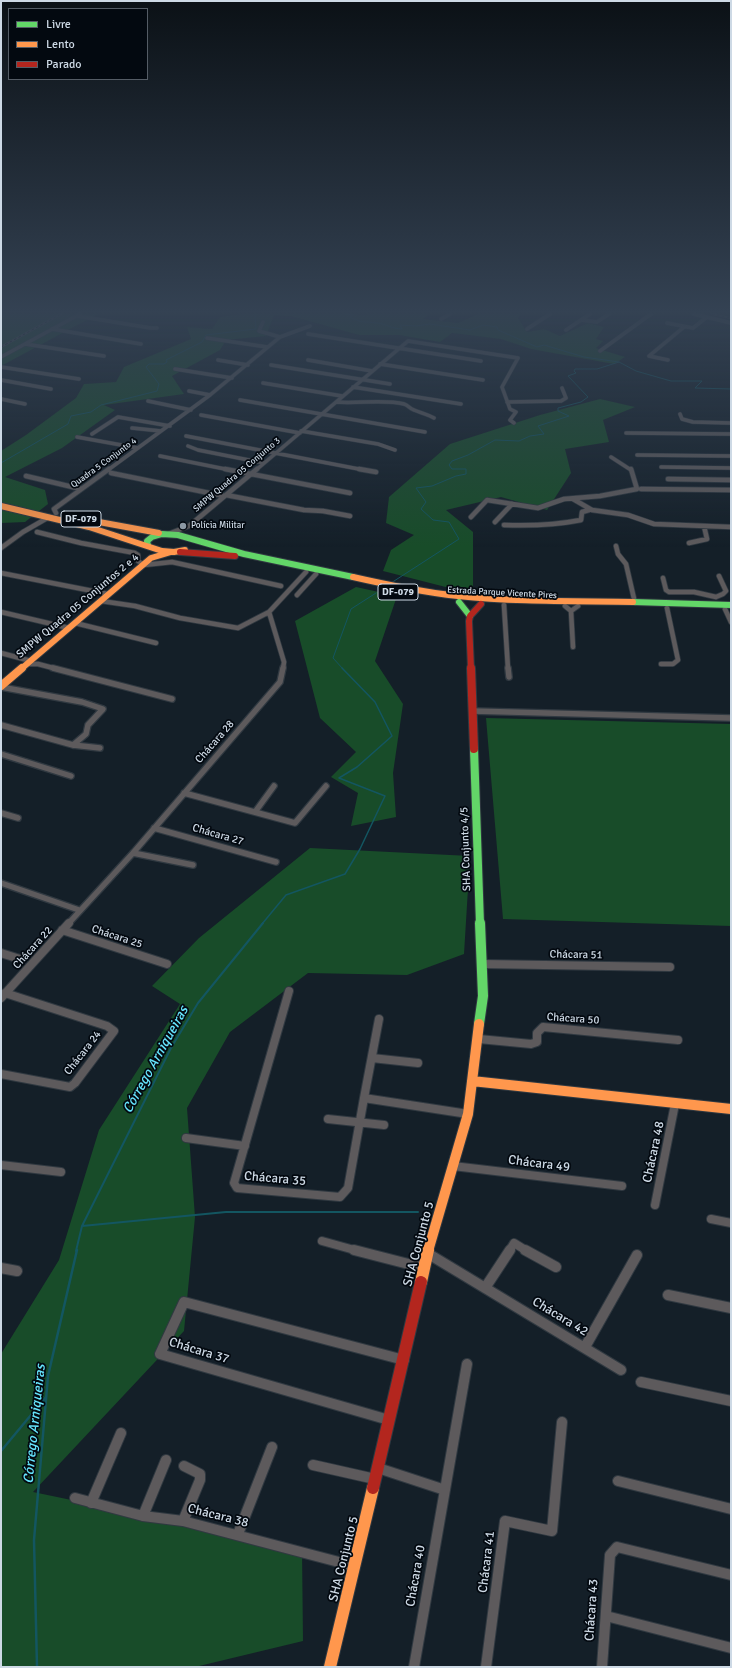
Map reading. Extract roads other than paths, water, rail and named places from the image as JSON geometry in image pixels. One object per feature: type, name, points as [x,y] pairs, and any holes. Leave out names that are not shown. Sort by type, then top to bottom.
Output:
[{"type":"main road","name":"DF-079","points":[[1,502],[104,530],[170,552],[180,552]]},
{"type":"main road","name":"DF-079","points":[[1,506],[189,539]]},
{"type":"main road","points":[[150,546],[146,542],[148,539],[165,534]]},
{"type":"main road","points":[[180,552],[191,546],[193,543],[189,539]]},
{"type":"main road","name":"Estrada Parque Vicente Pires","points":[[189,539],[244,554],[409,589],[449,595],[502,600],[635,602],[668,606],[729,608]]},
{"type":"main road","name":"SMPW Quadra 05 Conjuntos 2 e 4","points":[[1,686],[32,662],[108,594],[144,565],[151,558],[153,552],[150,546]]},
{"type":"main road","name":"SMPW Quadra 05 Conjuntos 2 e 4","points":[[151,558],[170,552]]},
{"type":"main road","name":"Estrada Parque Vicente Pires","points":[[180,552],[234,556],[408,594],[459,602],[571,608],[697,604],[729,608]]},
{"type":"main road","points":[[459,602],[470,616],[481,604]]},
{"type":"main road","name":"SHA Conjunto 4/5","points":[[470,616],[483,1004],[472,1081]]},
{"type":"main road","points":[[472,1081],[731,1110]]},
{"type":"main road","name":"SHA Conjunto 5","points":[[330,1667],[404,1360],[427,1253],[468,1114],[472,1081]]},
{"type":"street","points":[[195,392],[210,396]]},
{"type":"street","name":"Quadra 5 Conjunto 4","points":[[52,515],[54,509],[215,392]]},
{"type":"street","points":[[317,392],[342,396]]},
{"type":"street","name":"SMPW Quadra 05 Conjunto 3","points":[[187,528],[347,392]]},
{"type":"street","points":[[384,392],[461,404]]},
{"type":"street","name":"SMPW Quadra 05 Conjunto 3","points":[[504,392],[507,402]]},
{"type":"street","points":[[514,423],[510,420],[516,412],[510,410],[507,402],[561,401],[566,398],[564,392]]},
{"type":"street","points":[[1,399],[26,404]]},
{"type":"street","points":[[240,400],[425,432]]},
{"type":"street","points":[[148,401],[191,410]]},
{"type":"street","points":[[336,402],[356,404],[374,402],[405,404],[413,410],[426,413],[434,418]]},
{"type":"street","points":[[680,414],[682,419],[689,421],[731,423]]},
{"type":"street","points":[[201,415],[378,444],[395,450]]},
{"type":"street","points":[[92,434],[118,417],[170,426]]},
{"type":"street","points":[[132,428],[161,432]]},
{"type":"street","points":[[626,433],[731,434]]},
{"type":"street","points":[[186,436],[376,472]]},
{"type":"street","points":[[77,437],[138,448]]},
{"type":"street","points":[[188,446],[198,450],[264,463]]},
{"type":"street","points":[[637,455],[731,456]]},
{"type":"street","points":[[160,456],[350,493]]},
{"type":"street","points":[[471,517],[485,500],[538,508],[564,499],[614,494],[637,489],[631,468],[611,457]]},
{"type":"street","points":[[661,467],[731,468]]},
{"type":"street","points":[[111,473],[225,496],[304,510],[323,511],[350,516]]},
{"type":"street","points":[[26,476],[81,489]]},
{"type":"street","points":[[670,489],[668,477],[730,479]]},
{"type":"street","points":[[641,489],[731,490]]},
{"type":"street","points":[[573,499],[590,510]]},
{"type":"street","points":[[495,522],[512,504]]},
{"type":"street","points":[[504,525],[533,526],[544,523],[567,523],[581,520],[582,512],[590,510],[628,515],[654,524],[731,527]]},
{"type":"street","points":[[1,548],[23,532],[52,515]]},
{"type":"street","points":[[689,542],[707,538],[704,526]]},
{"type":"street","points":[[165,534],[187,528],[189,539]]},
{"type":"street","points":[[37,532],[81,544],[135,553],[138,555],[138,561],[144,565],[168,561],[281,586]]},
{"type":"street","points":[[616,546],[618,554],[626,564],[635,602]]},
{"type":"street","points":[[100,601],[135,606],[180,618],[236,628],[242,627],[268,612],[306,572]]},
{"type":"street","points":[[1,573],[108,594]]},
{"type":"street","points":[[297,595],[316,574]]},
{"type":"street","points":[[663,578],[666,590],[670,592],[695,592],[702,595],[720,596],[726,593],[719,576]]},
{"type":"street","points":[[697,604],[699,597],[702,595]]},
{"type":"street","points":[[504,604],[509,677]]},
{"type":"street","points":[[661,664],[673,664],[678,660],[668,606]]},
{"type":"street","points":[[571,608],[573,647]]},
{"type":"street","points":[[729,608],[731,622]]},
{"type":"street","points":[[1,612],[69,628]]},
{"type":"street","name":"Chácara 28","points":[[79,910],[133,853],[280,682],[284,662],[268,612]]},
{"type":"street","points":[[76,622],[156,643]]},
{"type":"street","points":[[1,653],[172,699]]},
{"type":"street","points":[[1,686],[26,693],[82,702],[103,709],[88,725],[86,734],[73,746]]},
{"type":"street","points":[[472,711],[731,718]]},
{"type":"street","points":[[1,725],[73,746],[100,748]]},
{"type":"street","points":[[1,754],[71,776]]},
{"type":"street","points":[[255,812],[274,786]]},
{"type":"street","points":[[184,793],[296,822],[326,786]]},
{"type":"street","points":[[1,813],[18,818]]},
{"type":"street","name":"Chácara 27","points":[[154,828],[276,862]]},
{"type":"street","points":[[133,853],[193,865]]},
{"type":"street","points":[[1,883],[79,910]]},
{"type":"street","name":"Chácara 22","points":[[3,995],[79,910]]},
{"type":"street","name":"Chácara 25","points":[[62,930],[167,964]]},
{"type":"street","points":[[1,953],[20,960]]},
{"type":"street","name":"Chácara 51","points":[[482,964],[670,967]]},
{"type":"street","name":"Chácara 35","points":[[289,990],[234,1182],[237,1188],[340,1197],[348,1188],[359,1123],[380,1019]]},
{"type":"street","name":"Chácara 24","points":[[1,1074],[70,1087],[75,1083],[114,1031],[107,1026],[3,995]]},
{"type":"street","name":"Chácara 50","points":[[479,1039],[531,1044],[537,1042],[537,1033],[539,1029],[543,1027],[678,1040]]},
{"type":"street","points":[[372,1058],[418,1063]]},
{"type":"street","points":[[364,1098],[468,1114]]},
{"type":"street","name":"Chácara 48","points":[[655,1205],[675,1104]]},
{"type":"street","points":[[328,1119],[384,1125]]},
{"type":"street","points":[[186,1138],[245,1146]]},
{"type":"street","points":[[1,1165],[61,1172]]},
{"type":"street","name":"Chácara 49","points":[[453,1166],[622,1186]]},
{"type":"street","points":[[711,1219],[731,1223]]},
{"type":"street","points":[[322,1241],[424,1268]]},
{"type":"street","points":[[485,1288],[514,1244],[556,1267]]},
{"type":"street","name":"Chácara 42","points":[[427,1253],[621,1370]]},
{"type":"street","points":[[585,1347],[636,1255]]},
{"type":"street","points":[[1,1268],[17,1271]]},
{"type":"street","points":[[668,1295],[731,1308]]},
{"type":"street","name":"Chácara 37","points":[[389,1420],[160,1354],[184,1302],[404,1360]]},
{"type":"street","name":"Chácara 40","points":[[414,1667],[467,1364]]},
{"type":"street","points":[[641,1382],[731,1402]]},
{"type":"street","name":"Chácara 41","points":[[486,1667],[505,1521],[552,1531],[562,1422]]},
{"type":"street","points":[[91,1503],[121,1433]]},
{"type":"street","points":[[238,1534],[272,1447]]},
{"type":"street","points":[[143,1516],[166,1460]]},
{"type":"street","points":[[313,1465],[375,1479]]},
{"type":"street","points":[[183,1521],[200,1480],[200,1474],[184,1466]]},
{"type":"street","points":[[378,1468],[445,1490]]},
{"type":"street","points":[[618,1481],[731,1509]]},
{"type":"street","name":"Chácara 38","points":[[75,1498],[143,1516],[183,1521],[238,1534],[354,1566]]},
{"type":"street","name":"Chácara 43","points":[[602,1667],[610,1555],[617,1547],[731,1575]]},
{"type":"street","points":[[606,1616],[731,1648]]},
{"type":"waterway","points":[[1,463],[68,424],[71,416],[91,412],[101,405],[154,392]]},
{"type":"waterway","name":"Córrego Arniqueiras","points":[[391,583],[459,539],[449,522],[433,520],[421,509],[426,502],[416,488],[432,486],[456,476],[466,474],[466,469],[452,469],[449,465],[452,461],[468,455],[495,440],[519,441],[530,436],[544,434],[538,426],[569,416],[558,411],[558,408],[581,402],[588,397],[583,392]]},
{"type":"waterway","name":"Córrego Arniqueiras","points":[[343,669],[333,658],[351,609],[376,593]]},
{"type":"waterway","name":"Córrego Arniqueiras","points":[[262,924],[286,895],[345,874],[360,849],[385,796],[339,778],[357,767],[392,736],[375,702],[342,668]]},
{"type":"waterway","name":"Córrego Arniqueiras","points":[[82,1226],[171,1048],[198,1003],[263,923]]},
{"type":"waterway","points":[[82,1226],[226,1212],[418,1212]]},
{"type":"waterway","name":"Córrego Arniqueiras","points":[[76,1251],[82,1226]]},
{"type":"waterway","name":"Córrego Arniqueiras","points":[[37,1667],[34,1540],[48,1376],[77,1250]]},
{"type":"waterway","points":[[1,1451],[46,1397]]},
{"type":"place","name":"Polícia Militar","points":[[183,526]]}]
